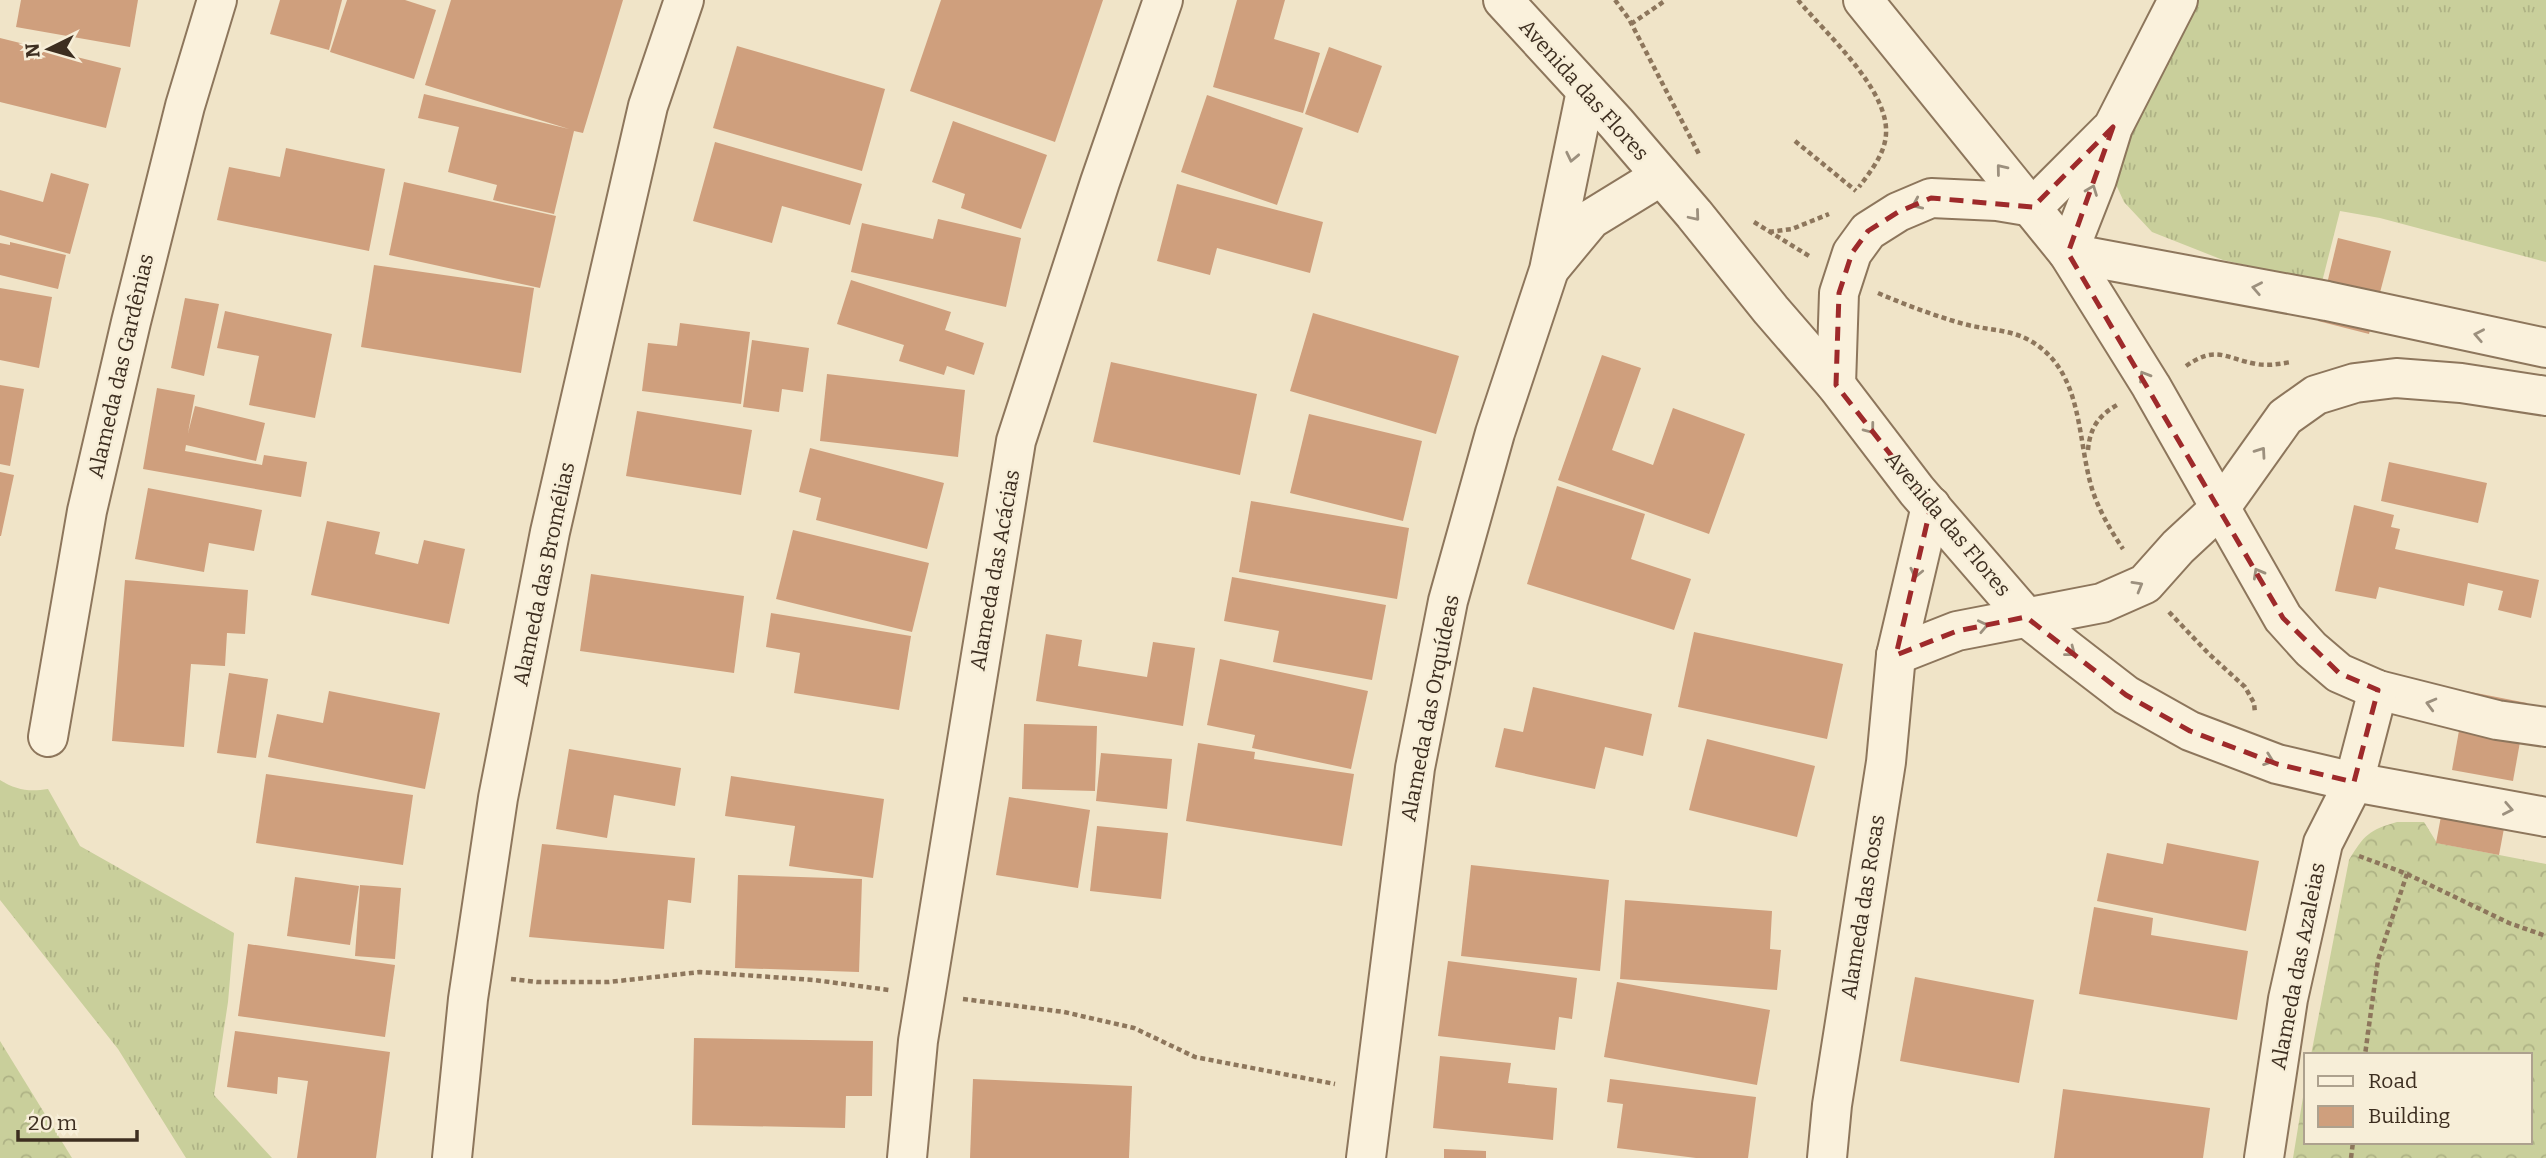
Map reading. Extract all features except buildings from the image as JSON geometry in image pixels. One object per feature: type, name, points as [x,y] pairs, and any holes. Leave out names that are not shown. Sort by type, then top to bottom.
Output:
[{"type":"street","name":"Alameda das Gardênias","points":[[48,737],[87,511],[185,106],[217,0]]},
{"type":"street","name":"Alameda das Bromélias","points":[[452,1158],[468,999],[498,798],[550,532],[648,106],[684,0]]},
{"type":"street","name":"Alameda das Acácias","points":[[907,1158],[920,1029],[1016,441],[1100,182],[1163,0]]},
{"type":"street","name":"Avenida das Flores","points":[[1503,0],[1661,176],[1836,385],[1917,491],[2026,617],[2126,695],[2190,731],[2277,764],[2354,782],[2546,817]]},
{"type":"street","points":[[1863,0],[2068,253],[2140,368],[2283,618],[2311,649],[2339,673],[2378,690],[2485,717],[2546,727]]},
{"type":"street","points":[[2068,253],[2113,127],[2178,0]]},
{"type":"street","name":"Alameda das Orquídeas","points":[[1366,1158],[1415,768],[1448,601],[1495,433],[1549,270],[1586,91]]},
{"type":"street","points":[[2033,207],[2113,127]]},
{"type":"street","name":"Alameda das Orquídeas","points":[[1549,270],[1591,219],[1661,176]]},
{"type":"street","points":[[1836,385],[1839,293],[1852,253],[1868,231],[1898,212],[1931,198],[1997,201],[2033,207]]},
{"type":"street","points":[[2068,253],[2327,301],[2546,348]]},
{"type":"street","points":[[1896,655],[1957,631],[2102,603],[2145,584],[2178,547],[2221,507],[2286,416],[2316,394],[2355,383],[2396,378],[2448,381],[2546,396]]},
{"type":"street","name":"Alameda das Rosas","points":[[1827,1158],[1836,1078],[1886,762],[1896,655],[1931,506]]},
{"type":"street","name":"Alameda das Azaleias","points":[[2264,1158],[2288,999],[2323,843],[2354,782],[2378,690]]},
{"type":"path","points":[[1615,0],[1631,23],[1703,162]]},
{"type":"path","points":[[1631,23],[1666,0]]},
{"type":"path","points":[[1798,0],[1860,72],[1883,114],[1886,134],[1881,152],[1848,199]]},
{"type":"path","points":[[1796,141],[1856,191]]},
{"type":"path","points":[[1769,232],[1792,229],[1833,212]]},
{"type":"path","points":[[1749,217],[1822,264],[1872,290],[1919,310],[1968,325],[2013,333],[2030,340],[2053,360],[2070,390],[2077,410],[2092,489],[2102,513],[2145,584],[2195,640],[2252,696],[2255,712],[2242,750]]},
{"type":"path","points":[[2323,843],[2407,874],[2509,923],[2546,936]]},
{"type":"path","points":[[2365,1053],[2378,960],[2407,874]]},
{"type":"highlighted area","points":[[2113,127],[2068,253],[2283,618],[2339,673],[2378,690],[2354,782],[2277,764],[2190,731],[2126,695],[2026,617],[1957,631],[1896,655],[1931,506],[1836,385],[1839,293],[1852,253],[1868,231],[1898,212],[1931,198],[2033,207]]},
{"type":"green space","points":[[2193,0],[2546,0],[2546,262],[2380,218],[2340,211],[2322,282],[2223,260],[2152,232],[2124,202],[2113,178],[2122,125]]},
{"type":"green space","points":[[0,780],[23,789],[48,789],[80,846],[234,933],[228,1002],[214,1095],[272,1158],[186,1158],[118,1049],[0,900]]},
{"type":"green space","points":[[2397,822],[2424,822],[2437,843],[2546,864],[2546,1158],[2293,1158],[2304,1091],[2304,1144],[2532,1144],[2532,1053],[2311,1053],[2349,860],[2368,835]]},
{"type":"green space","points":[[0,1041],[72,1158],[0,1158]]}]
